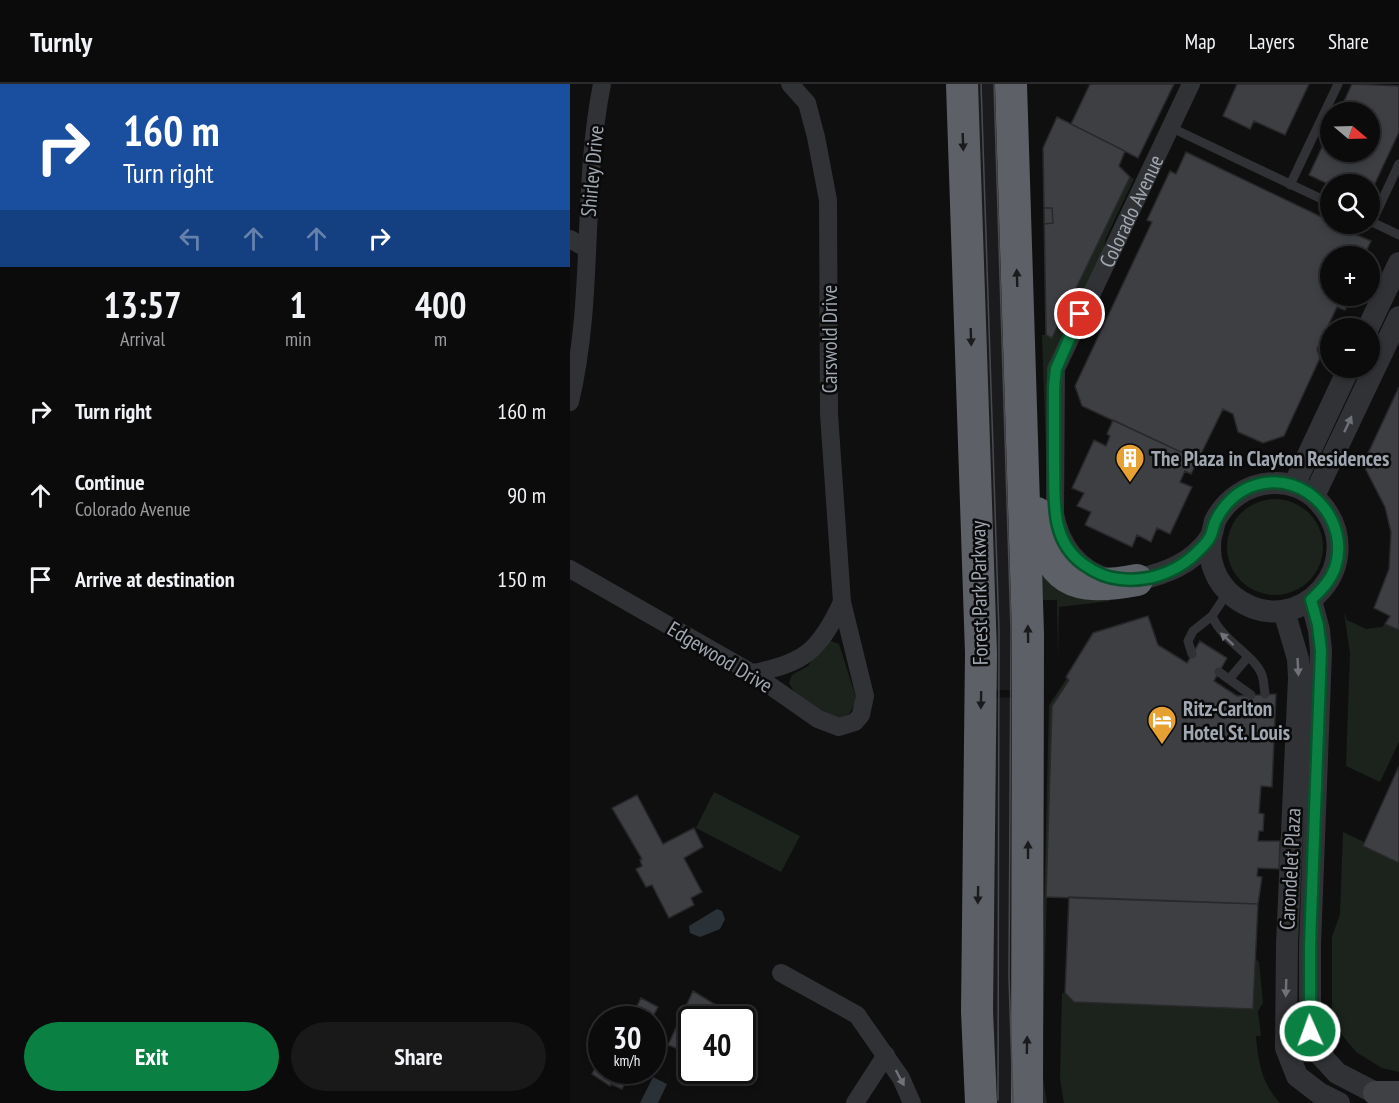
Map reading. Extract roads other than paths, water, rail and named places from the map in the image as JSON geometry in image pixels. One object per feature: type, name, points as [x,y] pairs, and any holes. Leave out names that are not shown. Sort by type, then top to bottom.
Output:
[{"type":"highway","name":"Forest Park Parkway","points":[[962,84],[981,653],[977,1011],[981,1103]]},
{"type":"highway","points":[[1011,84],[1028,634],[1027,1103]]},
{"type":"highway","points":[[1023,420],[1038,519],[1053,563],[1065,576],[1081,584],[1102,586],[1137,580]]},
{"type":"highway","points":[[969,1103],[977,1011]]},
{"type":"main road","points":[[1385,1098],[1399,1093]]},
{"type":"street","name":"Shirley Drive","points":[[570,402],[580,360],[590,180],[602,84]]},
{"type":"street","name":"Carswold Drive","points":[[790,84],[807,103],[828,201],[829,414],[842,602],[865,696],[864,707]]},
{"type":"street","name":"Colorado Avenue","points":[[1191,84],[1056,369],[1054,514],[1065,546],[1075,558],[1105,576],[1137,580],[1179,567],[1211,536]]},
{"type":"street","points":[[570,239],[586,249]]},
{"type":"street","points":[[1373,318],[1399,263]]},
{"type":"street","points":[[1380,349],[1399,317]]},
{"type":"street","points":[[1293,485],[1344,378]]},
{"type":"street","points":[[1314,496],[1366,378]]},
{"type":"street","points":[[1275,482],[1293,485],[1314,496],[1332,520],[1338,549],[1335,569],[1311,600],[1284,611],[1264,611],[1244,604],[1228,592],[1211,562],[1209,549],[1215,522],[1225,506],[1239,493],[1256,485],[1275,482]]},
{"type":"street","name":"Edgewood Drive","points":[[570,569],[753,673],[828,724],[839,727],[849,725],[861,715],[864,707]]},
{"type":"street","name":"Carondelet Plaza","points":[[1311,600],[1318,625],[1321,651],[1309,1012],[1315,1049],[1324,1062],[1337,1073],[1385,1098]]},
{"type":"street","name":"Carswold Drive","points":[[753,673],[780,668],[802,659],[829,631],[842,602]]},
{"type":"street","name":"Carondelet Plaza","points":[[1284,611],[1298,659],[1299,678],[1284,1031],[1290,1062],[1297,1076],[1339,1103]]},
{"type":"street","points":[[781,973],[857,1015],[886,1054],[912,1103]]},
{"type":"street","points":[[855,1103],[886,1054]]},
{"type":"lane","points":[[1290,185],[1338,84]]},
{"type":"lane","points":[[1170,127],[1320,198]]},
{"type":"lane","points":[[1380,203],[1399,164]]},
{"type":"lane","points":[[1380,226],[1399,235]]},
{"type":"lane","points":[[1192,654],[1188,641],[1193,631],[1212,616],[1228,592]]},
{"type":"lane","points":[[1212,616],[1225,639],[1248,657],[1261,673],[1265,694]]},
{"type":"lane","points":[[1230,678],[1248,657]]},
{"type":"lane","points":[[1219,672],[1251,695]]},
{"type":"lane","points":[[1287,945],[1310,945]]},
{"type":"tram line","points":[[981,84],[999,631],[998,1100]]},
{"type":"tram line","points":[[994,84],[1011,630],[1009,977],[1013,1103]]},
{"type":"place","name":"The Plaza in Clayton Residences","points":[[1130,484]]},
{"type":"place","name":"Ritz-Carlton Hotel St. Louis","points":[[1162,746]]}]
